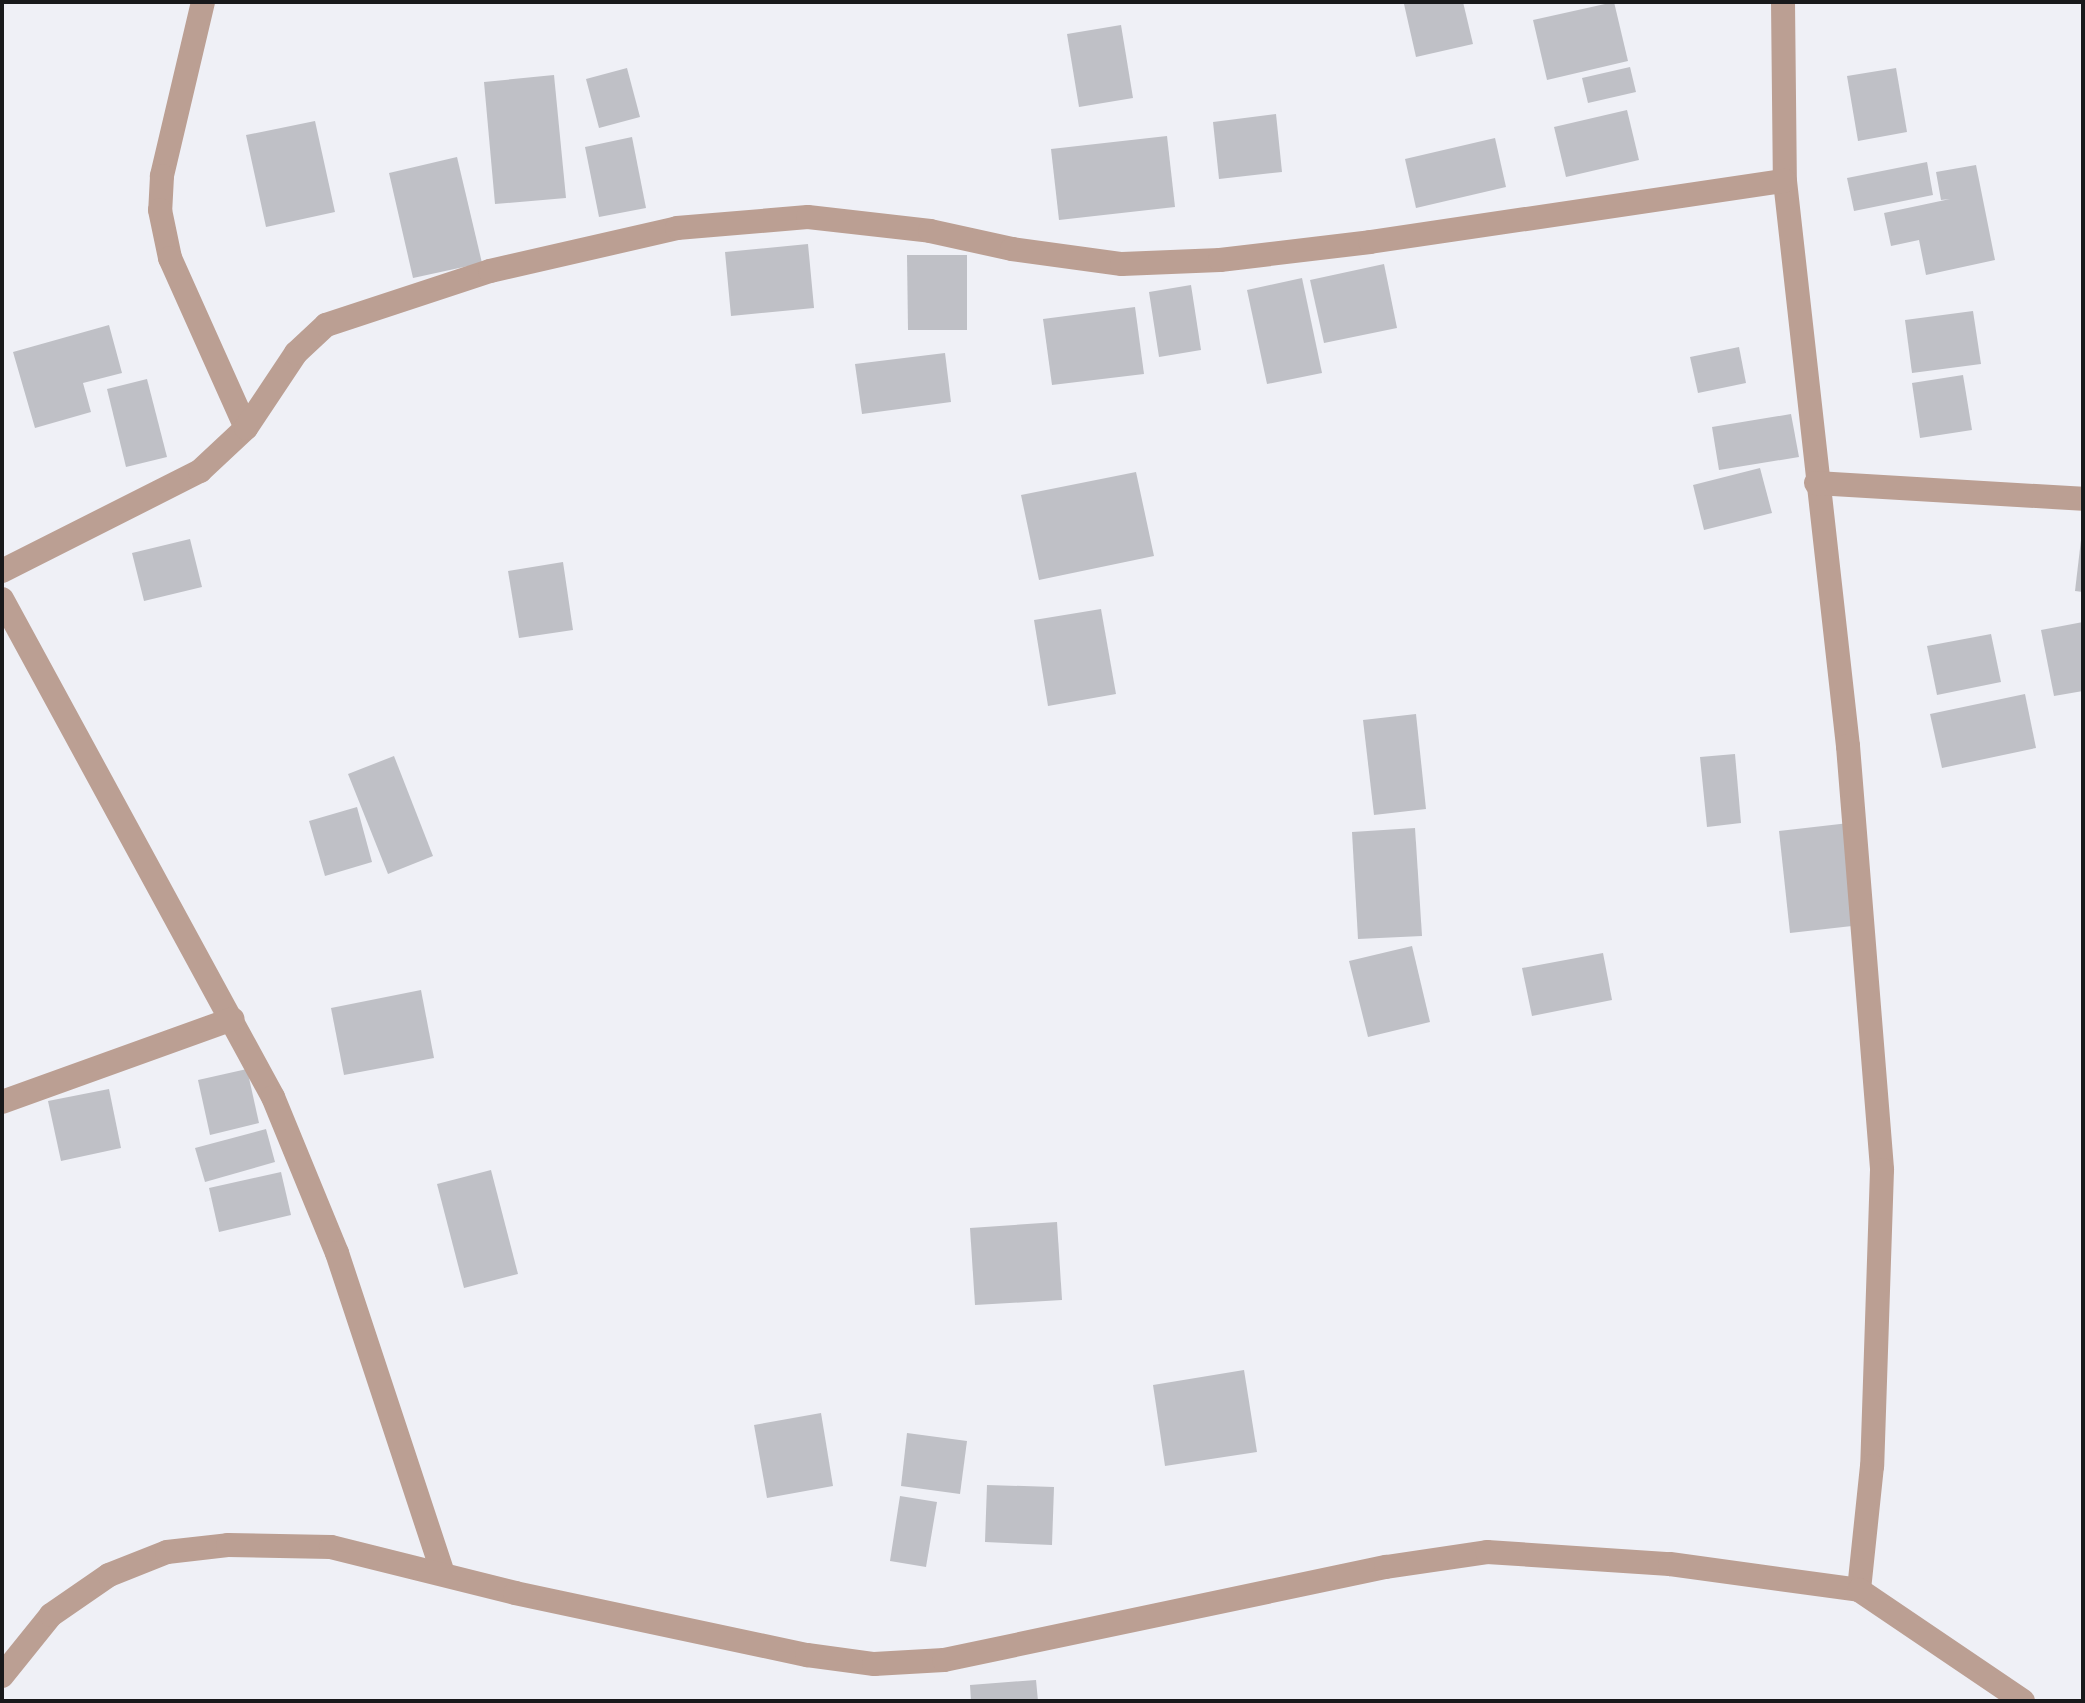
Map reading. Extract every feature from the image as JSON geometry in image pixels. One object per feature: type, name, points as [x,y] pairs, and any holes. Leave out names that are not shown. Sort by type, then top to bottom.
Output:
[{"type":"street","points":[[203,2],[162,176],[160,210],[170,258],[246,428]]},
{"type":"street","points":[[1783,2],[1785,181],[1816,483],[1848,746],[1882,1170],[1872,1466],[1859,1590]]},
{"type":"street","points":[[2,571],[200,471],[246,428],[296,353],[326,325],[490,271],[677,228],[808,217],[930,231],[1012,249],[1122,264],[1178,262],[1370,242],[1785,181]]},
{"type":"street","points":[[1816,483],[2083,499]]},
{"type":"street","points":[[2,599],[273,1097],[337,1253],[443,1573]]},
{"type":"street","points":[[2,1102],[233,1019]]},
{"type":"street","points":[[2,1676],[51,1615],[109,1575],[167,1552],[228,1545],[331,1547],[515,1593],[807,1655],[874,1664],[944,1660],[1386,1567],[1487,1552],[1670,1564],[1859,1590],[2023,1701]]},
{"type":"building","points":[[1463,2],[1473,44],[1416,57],[1404,4]]},
{"type":"building","points":[[1614,2],[1628,61],[1547,80],[1533,20]]},
{"type":"building","points":[[1121,25],[1133,98],[1079,107],[1067,34]]},
{"type":"building","points":[[1630,67],[1636,92],[1588,103],[1582,78]]},
{"type":"building","points":[[627,68],[640,117],[599,128],[586,79]]},
{"type":"building","points":[[1896,68],[1907,132],[1858,141],[1847,76]]},
{"type":"building","points":[[554,75],[566,198],[495,204],[484,82]]},
{"type":"building","points":[[1627,110],[1639,160],[1566,177],[1554,127]]},
{"type":"building","points":[[1276,114],[1282,172],[1219,179],[1213,122]]},
{"type":"building","points":[[315,121],[335,212],[266,227],[246,135]]},
{"type":"building","points":[[1167,136],[1175,207],[1059,220],[1051,149]]},
{"type":"building","points":[[632,137],[646,208],[599,217],[585,147]]},
{"type":"building","points":[[1495,138],[1506,187],[1416,208],[1405,159]]},
{"type":"building","points":[[457,157],[482,263],[413,278],[389,173]]},
{"type":"building","points":[[1927,162],[1933,195],[1854,211],[1847,178]]},
{"type":"building","points":[[1976,165],[1995,260],[1926,275],[1919,240],[1891,246],[1884,213],[1950,199],[1941,200],[1936,172]]},
{"type":"building","points":[[808,244],[814,308],[731,316],[725,252]]},
{"type":"building","points":[[907,255],[967,255],[967,330],[908,330]]},
{"type":"building","points":[[1384,264],[1397,328],[1324,343],[1310,280]]},
{"type":"building","points":[[1302,278],[1322,373],[1267,384],[1247,290]]},
{"type":"building","points":[[1191,285],[1201,350],[1159,357],[1149,292]]},
{"type":"building","points":[[1135,307],[1144,374],[1052,385],[1043,319]]},
{"type":"building","points":[[1973,311],[1981,364],[1912,373],[1905,320]]},
{"type":"building","points":[[109,325],[122,373],[83,383],[91,412],[35,428],[13,352]]},
{"type":"building","points":[[1739,347],[1746,383],[1698,393],[1690,357]]},
{"type":"building","points":[[945,353],[951,402],[862,414],[855,364]]},
{"type":"building","points":[[1963,375],[1972,430],[1920,438],[1912,383]]},
{"type":"building","points":[[147,379],[167,457],[126,467],[107,389]]},
{"type":"building","points":[[1791,414],[1799,457],[1719,470],[1712,427]]},
{"type":"building","points":[[1760,468],[1772,513],[1704,530],[1693,485]]},
{"type":"building","points":[[1136,472],[1154,556],[1039,580],[1021,495]]},
{"type":"building","points":[[190,539],[202,587],[144,601],[132,553]]},
{"type":"building","points":[[2083,540],[2083,592],[2075,591]]},
{"type":"building","points":[[563,562],[573,630],[519,638],[508,571]]},
{"type":"building","points":[[1101,609],[1116,694],[1048,706],[1034,620]]},
{"type":"building","points":[[2083,622],[2083,691],[2054,696],[2041,630]]},
{"type":"building","points":[[1991,634],[2001,682],[1937,695],[1927,646]]},
{"type":"building","points":[[2025,694],[2036,748],[1942,768],[1930,714]]},
{"type":"building","points":[[1416,714],[1426,809],[1374,815],[1363,720]]},
{"type":"building","points":[[1735,754],[1741,823],[1707,827],[1700,757]]},
{"type":"building","points":[[394,756],[433,856],[388,874],[348,774]]},
{"type":"building","points":[[357,807],[372,862],[325,876],[309,821]]},
{"type":"building","points":[[1849,823],[1861,925],[1790,933],[1779,831]]},
{"type":"building","points":[[1415,828],[1422,936],[1358,939],[1352,832]]},
{"type":"building","points":[[1412,946],[1430,1022],[1368,1037],[1349,961]]},
{"type":"building","points":[[1603,953],[1612,1000],[1532,1016],[1522,968]]},
{"type":"building","points":[[421,990],[434,1058],[344,1075],[331,1008]]},
{"type":"building","points":[[247,1069],[259,1123],[210,1135],[198,1080]]},
{"type":"building","points":[[109,1089],[121,1148],[61,1161],[48,1101]]},
{"type":"building","points":[[266,1129],[275,1162],[205,1182],[195,1148]]},
{"type":"building","points":[[491,1170],[518,1274],[464,1288],[437,1184]]},
{"type":"building","points":[[281,1172],[291,1215],[219,1232],[209,1188]]},
{"type":"building","points":[[1057,1222],[1062,1300],[975,1305],[970,1228]]},
{"type":"building","points":[[1244,1370],[1257,1452],[1165,1466],[1153,1385]]},
{"type":"building","points":[[821,1413],[833,1486],[767,1498],[754,1425]]},
{"type":"building","points":[[907,1433],[967,1441],[960,1494],[901,1486]]},
{"type":"building","points":[[987,1485],[1054,1487],[1052,1545],[985,1542]]},
{"type":"building","points":[[900,1496],[937,1502],[926,1567],[890,1561]]},
{"type":"building","points":[[1036,1680],[1038,1701],[971,1701],[970,1685]]}]
